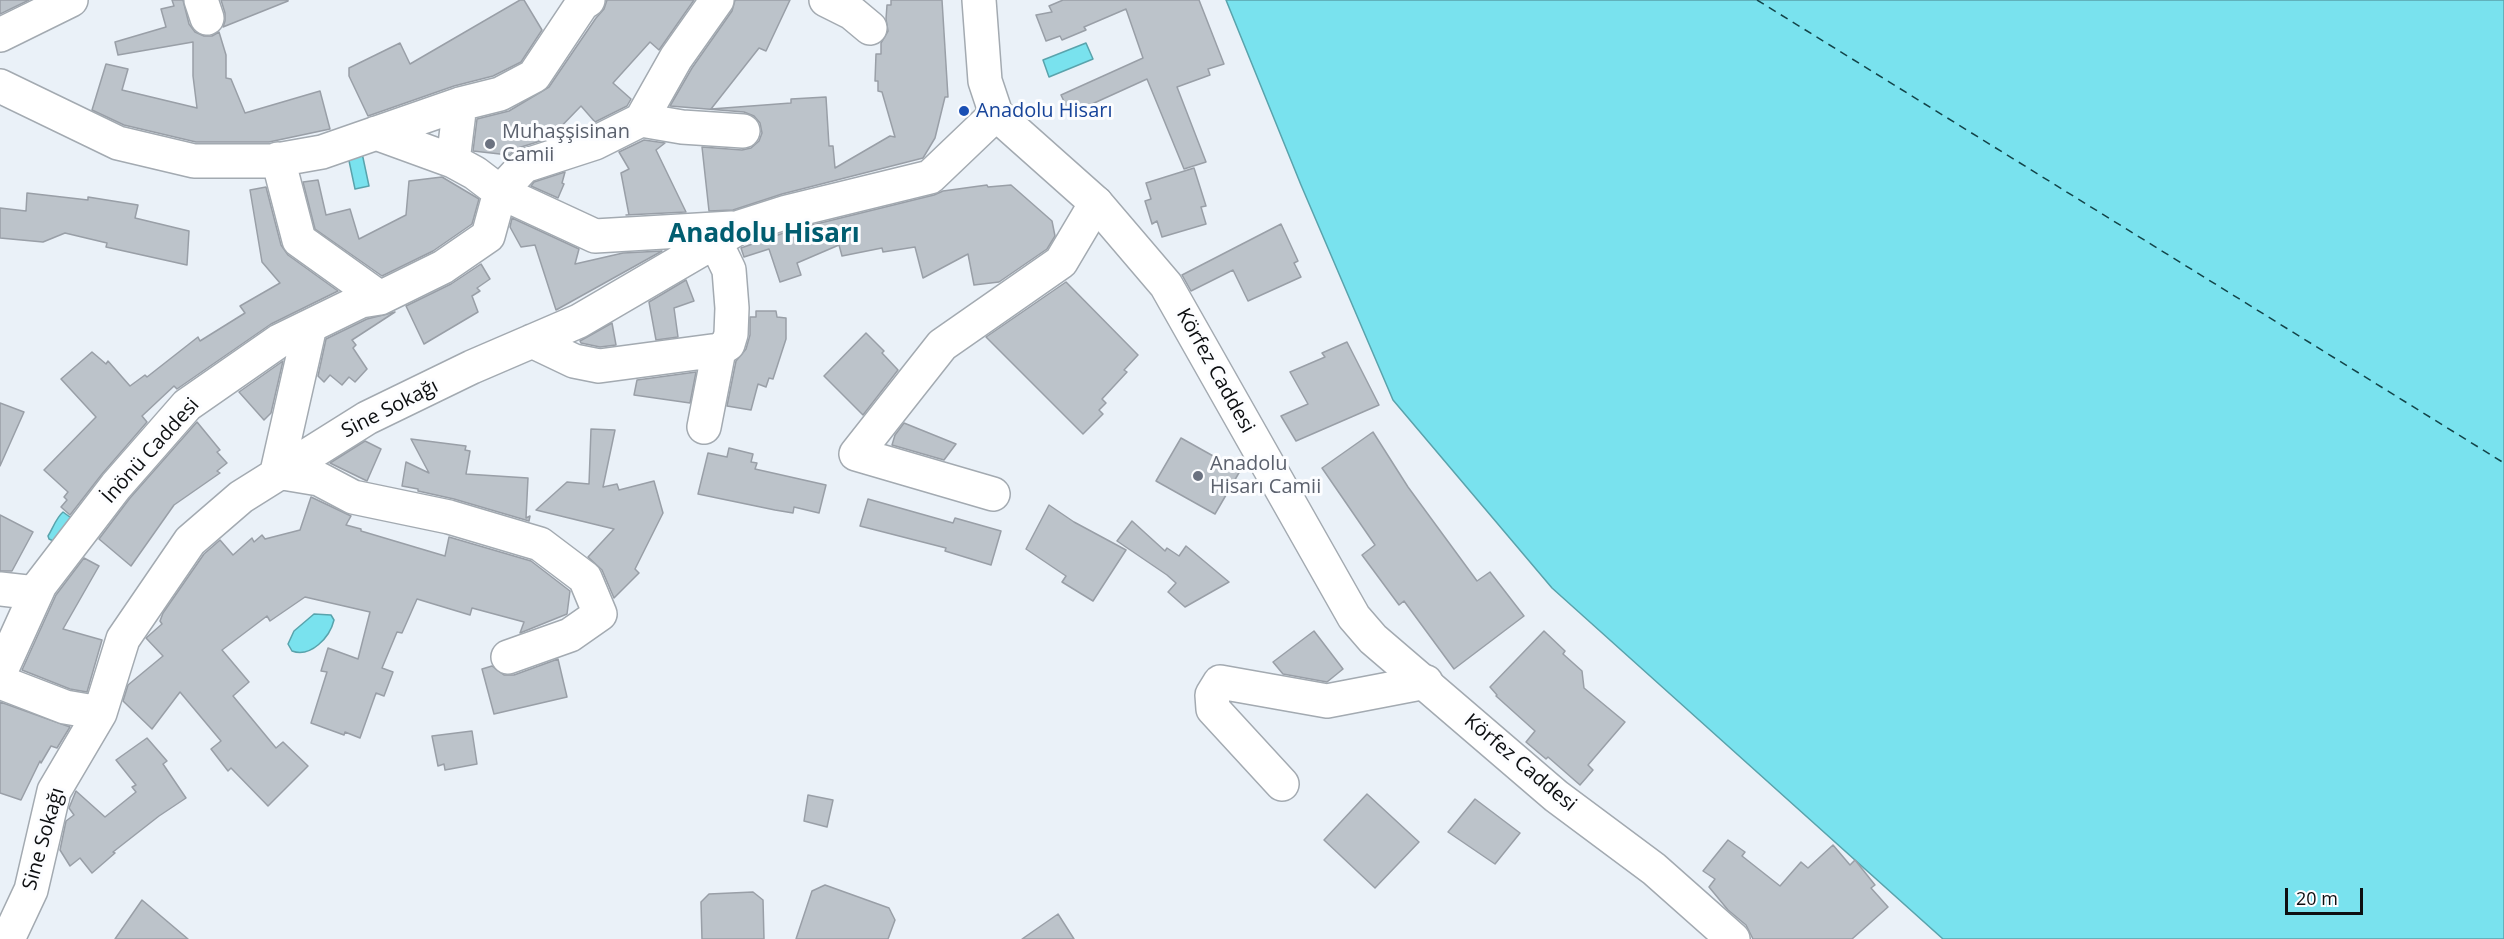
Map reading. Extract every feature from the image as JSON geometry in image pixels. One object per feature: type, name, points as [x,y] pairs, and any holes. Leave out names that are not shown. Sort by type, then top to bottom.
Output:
[{"type":"street","points":[[0,34],[71,0]]},
{"type":"street","points":[[0,86],[118,143],[194,161],[278,159],[322,152],[460,104],[500,94],[534,76],[582,4],[588,0]]},
{"type":"street","points":[[500,192],[524,166],[595,143],[641,120],[676,58],[717,0]]},
{"type":"street","points":[[826,0],[852,12],[870,28]]},
{"type":"street","name":"Körfez Caddesi","points":[[979,0],[985,81],[996,114],[1096,203],[1166,285],[1354,617],[1373,639],[1557,796],[1654,869],[1733,939]]},
{"type":"street","points":[[453,161],[460,104]]},
{"type":"street","name":"Sine Sokağı","points":[[8,939],[31,890],[54,791],[100,713],[123,639],[190,541],[241,497],[277,472],[367,418],[579,321],[728,234],[787,212],[930,177],[996,114]]},
{"type":"street","points":[[641,120],[682,128],[743,131]]},
{"type":"street","points":[[376,133],[453,161],[475,173],[500,192],[595,236],[728,234],[731,334],[728,344],[719,350],[599,366],[574,361],[532,342]]},
{"type":"street","points":[[278,159],[299,240],[380,298]]},
{"type":"street","name":"İnönü Caddesi","points":[[0,673],[36,592],[116,486],[187,405],[261,352],[361,301],[380,298],[443,267],[488,236],[500,192]]},
{"type":"street","points":[[993,494],[856,454],[942,345],[1061,262],[1096,203]]},
{"type":"street","points":[[310,327],[277,472],[319,479],[353,497],[449,517],[540,544],[585,578],[600,614],[570,635],[508,657]]},
{"type":"street","points":[[704,427],[719,350]]},
{"type":"street","points":[[0,589],[36,592]]},
{"type":"street","points":[[0,682],[65,707],[100,713]]},
{"type":"street","points":[[1282,784],[1214,709],[1212,695],[1220,682],[1327,701],[1426,682]]},
{"type":"water","points":[[1226,0],[2504,0],[2504,939],[1943,939],[1552,588],[1393,400],[1301,185]]},
{"type":"water","points":[[1086,43],[1093,59],[1049,77],[1043,60]]},
{"type":"water","points":[[362,153],[369,186],[355,189],[348,156]]},
{"type":"water","points":[[63,512],[74,520],[60,544],[49,539],[48,536]]},
{"type":"water","points":[[314,614],[331,615],[334,620],[328,633],[313,649],[306,652],[292,651],[288,644],[294,631]]},
{"type":"building","points":[[0,0],[29,0],[0,14]]},
{"type":"building","points":[[172,0],[183,0],[189,24],[195,32],[204,36],[212,36],[219,32],[226,55],[226,78],[231,79],[245,113],[320,91],[330,129],[269,142],[196,142],[124,125],[92,110],[106,64],[128,69],[122,90],[197,108],[193,76],[193,42],[118,55],[115,42],[166,27],[161,9],[174,6]]},
{"type":"building","points":[[221,0],[288,1],[223,27],[225,13]]},
{"type":"building","points":[[520,0],[524,0],[542,30],[521,62],[493,76],[454,86],[368,116],[349,76],[349,68],[400,43],[410,64]]},
{"type":"building","points":[[607,0],[694,0],[659,50],[650,42],[613,83],[631,99],[627,106],[595,122],[581,106],[550,138],[518,148],[509,155],[473,151],[477,119],[509,111],[549,87],[604,9]]},
{"type":"building","points":[[735,0],[790,0],[766,51],[759,48],[711,109],[791,103],[791,99],[826,97],[829,146],[833,146],[835,168],[890,136],[895,137],[882,92],[878,91],[878,81],[875,81],[876,54],[881,54],[881,43],[888,31],[887,5],[891,5],[891,0],[942,0],[948,97],[945,97],[935,138],[923,158],[782,194],[733,210],[709,211],[702,147],[742,150],[751,148],[759,141],[762,133],[760,123],[754,116],[744,112],[670,106],[692,68],[732,11]]},
{"type":"building","points":[[1063,0],[1199,0],[1224,64],[1208,69],[1210,75],[1177,87],[1206,162],[1184,169],[1147,79],[1070,114],[1061,95],[1143,58],[1126,9],[1084,27],[1086,30],[1062,40],[1060,36],[1046,41],[1036,15],[1052,12],[1049,6]]},
{"type":"building","points":[[644,140],[665,143],[656,150],[686,212],[629,215],[621,173],[629,169],[619,152]]},
{"type":"building","points":[[1194,168],[1206,206],[1201,207],[1206,224],[1162,237],[1157,221],[1152,224],[1145,201],[1151,199],[1146,183]]},
{"type":"building","points":[[565,172],[562,183],[564,184],[558,198],[531,186],[534,182]]},
{"type":"building","points":[[442,177],[479,199],[472,224],[433,251],[382,276],[315,229],[303,182],[318,180],[326,215],[350,209],[359,239],[406,215],[409,181]]},
{"type":"building","points":[[987,185],[988,187],[1011,185],[1052,221],[1055,236],[1047,249],[999,282],[974,285],[968,254],[923,278],[915,247],[883,252],[882,248],[842,256],[839,245],[797,263],[801,275],[780,282],[769,249],[744,257],[741,248],[792,230],[943,191]]},
{"type":"building","points":[[266,187],[281,245],[288,255],[338,291],[271,324],[177,389],[174,386],[142,416],[147,422],[70,515],[61,507],[67,500],[64,497],[68,492],[44,470],[96,417],[61,379],[92,352],[106,364],[108,361],[130,386],[145,375],[147,377],[198,337],[200,341],[245,313],[240,306],[280,283],[262,262],[250,190]]},
{"type":"building","points":[[27,193],[88,200],[88,197],[138,205],[135,218],[189,231],[187,265],[106,247],[107,243],[65,233],[43,242],[0,238],[0,208],[26,211]]},
{"type":"building","points":[[512,218],[579,249],[575,264],[623,253],[662,251],[556,310],[535,245],[521,247],[510,227]]},
{"type":"building","points":[[1281,224],[1298,261],[1294,263],[1301,277],[1248,301],[1233,270],[1191,291],[1182,275]]},
{"type":"building","points":[[481,264],[490,279],[477,288],[480,291],[472,296],[478,312],[424,344],[406,306],[451,284]]},
{"type":"building","points":[[686,280],[694,301],[674,308],[678,337],[656,340],[649,302]]},
{"type":"building","points":[[1066,282],[1138,355],[1124,370],[1127,372],[1102,399],[1106,403],[1099,410],[1103,414],[1083,434],[986,337]]},
{"type":"building","points":[[756,311],[776,311],[777,317],[786,318],[786,339],[773,379],[769,378],[766,387],[758,384],[751,410],[727,406],[736,361],[746,349],[750,335],[750,317],[756,317]]},
{"type":"building","points":[[395,312],[352,340],[356,345],[353,348],[367,369],[355,382],[349,377],[342,385],[330,375],[324,382],[318,376],[326,339],[367,319]]},
{"type":"building","points":[[612,323],[616,345],[600,347],[581,343],[580,341]]},
{"type":"building","points":[[866,333],[884,351],[882,353],[898,370],[863,415],[824,376]]},
{"type":"building","points":[[1347,342],[1379,405],[1296,441],[1281,416],[1308,404],[1290,372],[1325,357],[1322,353]]},
{"type":"building","points":[[283,361],[271,413],[264,420],[239,392]]},
{"type":"building","points":[[696,372],[690,403],[634,395],[637,380]]},
{"type":"building","points":[[0,403],[24,412],[0,466]]},
{"type":"building","points":[[197,422],[220,450],[217,452],[227,463],[217,471],[220,473],[174,505],[131,566],[99,539],[130,498]]},
{"type":"building","points":[[904,423],[956,444],[944,460],[892,445],[895,435]]},
{"type":"building","points":[[591,429],[615,430],[603,487],[617,484],[619,490],[654,481],[663,513],[635,569],[639,573],[614,598],[602,570],[588,557],[614,529],[536,510],[567,482],[589,484]]},
{"type":"building","points":[[1373,432],[1408,487],[1477,581],[1490,572],[1524,616],[1454,669],[1404,601],[1399,605],[1362,555],[1375,545],[1322,468]]},
{"type":"building","name":"Anadolu Hisarı Camii","points":[[1181,438],[1240,471],[1215,514],[1156,481]]},
{"type":"building","points":[[411,439],[466,446],[465,450],[470,451],[466,474],[528,478],[526,518],[530,516],[529,521],[402,486],[406,462],[429,473]]},
{"type":"building","points":[[365,441],[381,449],[367,481],[330,463]]},
{"type":"building","points":[[729,448],[753,454],[751,462],[757,463],[755,469],[826,485],[819,513],[794,507],[793,513],[698,494],[708,453],[727,457]]},
{"type":"building","points":[[311,497],[351,516],[346,525],[445,556],[449,537],[531,561],[570,591],[567,614],[520,633],[524,622],[472,608],[470,615],[417,599],[402,633],[397,632],[382,668],[393,672],[384,696],[376,693],[360,738],[345,732],[344,735],[311,723],[327,672],[321,671],[328,648],[358,659],[370,612],[305,597],[270,621],[267,616],[222,650],[249,682],[233,696],[276,748],[283,742],[308,766],[268,806],[231,768],[228,771],[211,749],[221,741],[180,692],[152,729],[123,701],[128,685],[163,656],[146,638],[162,624],[160,621],[163,613],[204,554],[220,540],[233,555],[252,538],[254,542],[262,535],[265,539],[300,530]]},
{"type":"building","points":[[868,499],[953,523],[955,518],[1001,531],[991,565],[945,551],[946,548],[860,526]]},
{"type":"building","points":[[1049,505],[1074,522],[1126,550],[1093,601],[1062,582],[1066,576],[1026,549]]},
{"type":"building","points":[[0,515],[33,532],[12,571],[0,571]]},
{"type":"building","points":[[1132,521],[1165,551],[1167,548],[1179,556],[1186,546],[1229,582],[1185,607],[1168,592],[1176,583],[1117,541]]},
{"type":"building","points":[[84,558],[99,566],[63,629],[102,640],[87,692],[70,689],[22,670],[56,595]]},
{"type":"building","points":[[1314,631],[1343,669],[1327,682],[1283,674],[1273,662]]},
{"type":"building","points":[[1544,631],[1565,651],[1563,654],[1582,671],[1584,688],[1625,722],[1588,765],[1593,770],[1580,785],[1548,757],[1546,759],[1526,742],[1535,731],[1496,696],[1490,687]]},
{"type":"building","points":[[558,659],[567,697],[494,714],[482,669],[492,666],[504,675],[514,675]]},
{"type":"building","points":[[0,702],[70,727],[57,748],[51,746],[41,763],[40,761],[21,800],[0,793]]},
{"type":"building","points":[[472,731],[477,764],[445,770],[444,764],[438,766],[432,736]]},
{"type":"building","points":[[147,738],[167,761],[163,764],[186,798],[113,852],[115,853],[92,873],[80,858],[70,866],[60,850],[66,821],[74,815],[69,808],[76,791],[105,817],[136,792],[132,787],[136,785],[116,760]]},
{"type":"building","points":[[1367,794],[1419,842],[1375,888],[1324,840]]},
{"type":"building","points":[[808,795],[833,800],[827,827],[804,821]]},
{"type":"building","points":[[1475,799],[1520,833],[1495,864],[1448,832]]},
{"type":"building","points":[[1728,840],[1745,852],[1742,856],[1780,886],[1801,862],[1808,868],[1833,845],[1850,865],[1855,860],[1875,885],[1871,888],[1888,907],[1852,939],[1753,939],[1746,925],[1728,910],[1709,887],[1715,879],[1703,871]]},
{"type":"building","points":[[825,885],[889,908],[895,920],[888,939],[796,939],[812,891]]},
{"type":"building","points":[[753,892],[763,900],[764,939],[702,939],[701,902],[709,894]]},
{"type":"building","points":[[142,900],[188,939],[115,939]]},
{"type":"building","points":[[1058,914],[1074,939],[1022,939]]},
{"type":"ferry route","points":[[1757,0],[2504,463]]},
{"type":"place","name":"Anadolu Hisarı","points":[[964,111]]},
{"type":"place","name":"Muhaşşisinan Camii","points":[[490,144]]},
{"type":"place","name":"Anadolu Hisarı Camii","points":[[1198,476]]},
{"type":"district","name":"Anadolu Hisarı","points":[[764,235]]}]
